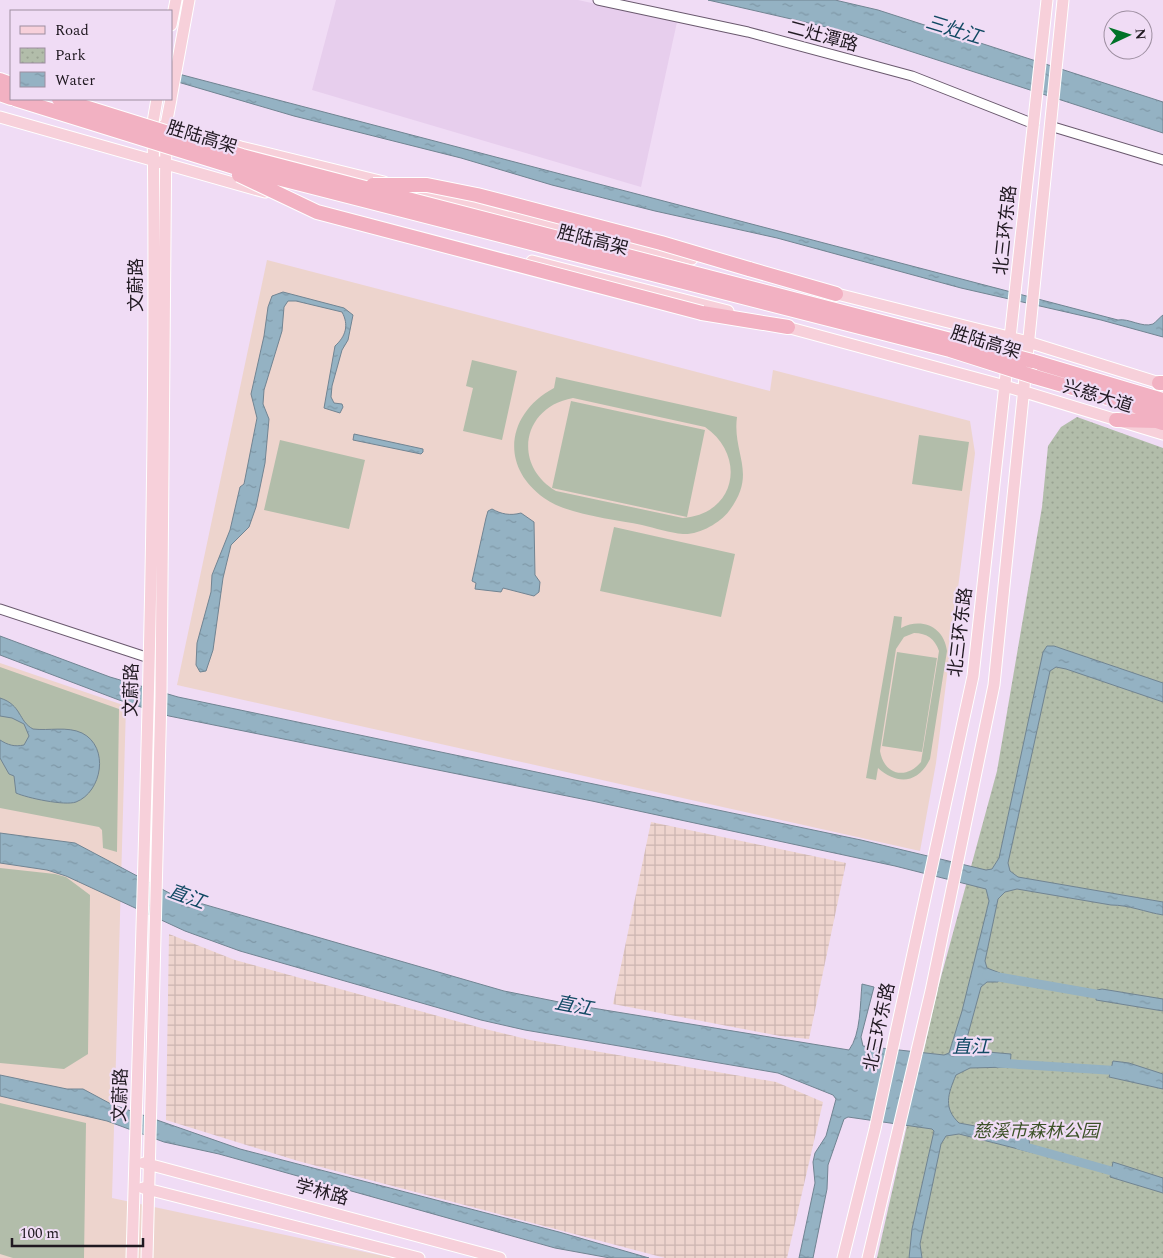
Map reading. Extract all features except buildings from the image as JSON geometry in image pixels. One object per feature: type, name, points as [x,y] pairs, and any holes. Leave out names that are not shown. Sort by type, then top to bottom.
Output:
[{"type":"highway","name":"胜陆高架","points":[[18,100],[202,157],[950,350],[1163,414]]},
{"type":"highway","name":"胜陆高架","points":[[62,100],[242,156],[1014,356],[1163,400]]},
{"type":"highway","points":[[202,157],[317,212],[702,313],[788,327]]},
{"type":"highway","points":[[350,184],[427,185],[477,195],[661,243],[836,294]]},
{"type":"highway","points":[[1116,420],[1157,421],[1163,423]]},
{"type":"main road","points":[[172,19],[176,0]]},
{"type":"main road","name":"文蔚路","points":[[172,93],[189,0]]},
{"type":"main road","name":"北三环东路","points":[[843,1258],[875,1129],[973,676],[1047,0]]},
{"type":"main road","name":"北三环东路","points":[[868,1258],[918,1045],[994,685],[1022,391],[1063,0]]},
{"type":"main road","name":"兴慈大道","points":[[75,100],[250,149],[1028,342],[1081,360],[1162,383]]},
{"type":"main road","name":"文蔚路","points":[[132,1258],[149,688],[154,406],[153,122],[157,100]]},
{"type":"main road","name":"文蔚路","points":[[147,1258],[161,692],[166,125],[171,100]]},
{"type":"main road","name":"兴慈大道","points":[[0,117],[153,162],[302,202],[788,327],[1005,386],[1163,434]]},
{"type":"main road","name":"学林路","points":[[135,1160],[500,1258]]},
{"type":"main road","points":[[134,1186],[419,1258]]},
{"type":"street","name":"二灶潭路","points":[[598,0],[748,32],[912,76],[1034,124]]},
{"type":"street","points":[[1050,126],[1163,160]]},
{"type":"street","points":[[0,609],[149,658]]},
{"type":"shaded area","points":[[336,0],[578,0],[677,22],[641,187],[312,90]]},
{"type":"shaded area","points":[[267,260],[770,391],[773,370],[970,421],[975,453],[936,763],[920,851],[177,685]]},
{"type":"shaded area","points":[[0,663],[126,706],[112,1198],[393,1258],[0,1258]]},
{"type":"shaded area","points":[[651,822],[846,863],[809,1039],[780,1036],[613,1004]]},
{"type":"shaded area","points":[[169,934],[235,960],[485,1029],[530,1040],[776,1082],[823,1102],[787,1258],[665,1258],[298,1161],[166,1120]]},
{"type":"green space","points":[[472,360],[517,371],[502,440],[463,431],[473,388],[466,386]]},
{"type":"green space","points":[[556,377],[737,417],[736,430],[743,474],[742,485],[729,511],[709,527],[696,533],[683,534],[565,509],[544,498],[530,485],[520,471],[515,456],[514,440],[518,425],[526,411],[538,399],[554,388]],"holes":[[[573,398],[705,427],[718,439],[727,453],[730,467],[730,482],[724,495],[715,506],[701,514],[683,518],[556,491],[542,480],[533,467],[529,453],[529,438],[534,425],[543,413],[556,404]]]},
{"type":"green space","points":[[571,401],[705,430],[687,517],[552,488]]},
{"type":"green space","name":"慈溪市森林公园","points":[[1077,417],[1163,448],[1163,1258],[877,1258],[938,988],[997,771],[1042,507],[1048,446],[1061,427]]},
{"type":"green space","points":[[919,435],[969,442],[962,491],[912,484]]},
{"type":"green space","points":[[280,440],[365,460],[349,529],[264,510]]},
{"type":"green space","points":[[614,527],[735,554],[721,617],[600,591]]},
{"type":"green space","points":[[894,616],[902,617],[901,628],[917,624],[931,626],[942,636],[947,651],[930,759],[919,773],[907,779],[892,777],[878,768],[876,780],[866,778]],"holes":[[[914,633],[923,634],[930,638],[939,651],[921,762],[915,768],[902,773],[891,770],[882,759],[880,751],[896,649],[904,637]]]},
{"type":"green space","points":[[897,652],[937,658],[922,752],[882,746]]},
{"type":"green space","points":[[0,667],[119,709],[117,852],[103,848],[102,830],[99,827],[0,808]]},
{"type":"green space","points":[[0,868],[66,877],[90,895],[88,1054],[64,1069],[0,1063]]},
{"type":"green space","points":[[0,1103],[86,1123],[84,1258],[13,1258],[0,1254]]},
{"type":"water","points":[[708,0],[835,0],[878,10],[1163,102],[1163,133],[857,34]]},
{"type":"water","points":[[172,72],[1118,320],[1149,325],[1153,324],[1163,315],[1163,337],[1101,320],[961,288],[777,238],[655,211],[552,185],[461,158],[294,116],[172,80]]},
{"type":"water","points":[[283,292],[344,308],[353,315],[348,340],[342,350],[332,386],[331,397],[334,403],[342,404],[343,407],[340,413],[324,408],[335,346],[342,338],[346,326],[342,312],[296,301],[288,301],[284,307],[282,331],[264,390],[263,404],[269,419],[265,463],[256,507],[249,527],[231,545],[223,578],[213,650],[206,671],[200,672],[196,665],[197,643],[211,592],[212,575],[230,530],[240,487],[244,484],[257,418],[251,394],[264,336],[268,307],[272,296]]},
{"type":"water","points":[[354,434],[423,449],[423,452],[421,454],[353,440]]},
{"type":"water","points":[[492,509],[506,514],[521,513],[534,522],[535,575],[540,582],[539,592],[534,596],[503,588],[501,592],[475,589],[476,583],[472,581],[486,518],[488,511]]},
{"type":"water","points":[[0,636],[110,677],[178,697],[861,840],[986,870],[992,869],[999,858],[1043,652],[1047,646],[1054,646],[1163,683],[1163,702],[1066,669],[1056,667],[1050,671],[1008,863],[1010,871],[1018,877],[1163,902],[1163,915],[1124,906],[1017,889],[1005,892],[998,899],[985,961],[987,968],[1000,973],[998,982],[987,982],[981,987],[967,1038],[976,1051],[1011,1054],[1010,1067],[970,1068],[956,1075],[948,1100],[951,1112],[959,1123],[1029,1136],[1030,1152],[959,1134],[946,1136],[941,1144],[920,1244],[922,1258],[909,1258],[912,1229],[934,1131],[932,1129],[848,1117],[844,1119],[828,1165],[827,1189],[813,1258],[799,1258],[815,1183],[813,1162],[815,1153],[826,1136],[836,1099],[833,1095],[778,1073],[525,1030],[481,1020],[240,951],[185,931],[66,876],[47,870],[0,863],[0,833],[75,843],[175,896],[504,991],[574,1005],[849,1050],[858,1027],[862,984],[874,987],[861,1037],[863,1046],[944,1055],[949,1053],[962,1011],[989,901],[986,889],[895,866],[592,801],[169,716],[119,700],[0,655]]},
{"type":"water","points":[[0,698],[12,705],[28,726],[33,729],[76,731],[91,740],[97,748],[99,769],[92,789],[85,797],[76,802],[64,803],[37,799],[16,793],[14,776],[9,774],[0,758],[0,740],[11,745],[20,746],[24,745],[29,736],[24,724],[12,718],[0,716]]},
{"type":"water","points":[[1102,989],[1163,999],[1163,1011],[1096,1000],[1097,990]]},
{"type":"water","points":[[1113,1061],[1129,1063],[1163,1074],[1163,1089],[1109,1077]]},
{"type":"water","points":[[0,1075],[67,1089],[83,1089],[111,1104],[240,1149],[559,1232],[649,1258],[610,1258],[555,1248],[219,1154],[164,1142],[107,1121],[0,1096]]},
{"type":"water","points":[[1113,1162],[1163,1178],[1163,1193],[1110,1177]]},
{"type":"waterway","points":[[987,975],[1107,996]]},
{"type":"waterway","name":"直江","points":[[998,1063],[1123,1071]]},
{"type":"waterway","points":[[1019,1145],[1122,1174]]},
{"type":"water label","name":"三灶江","points":[[954,29]]}]
